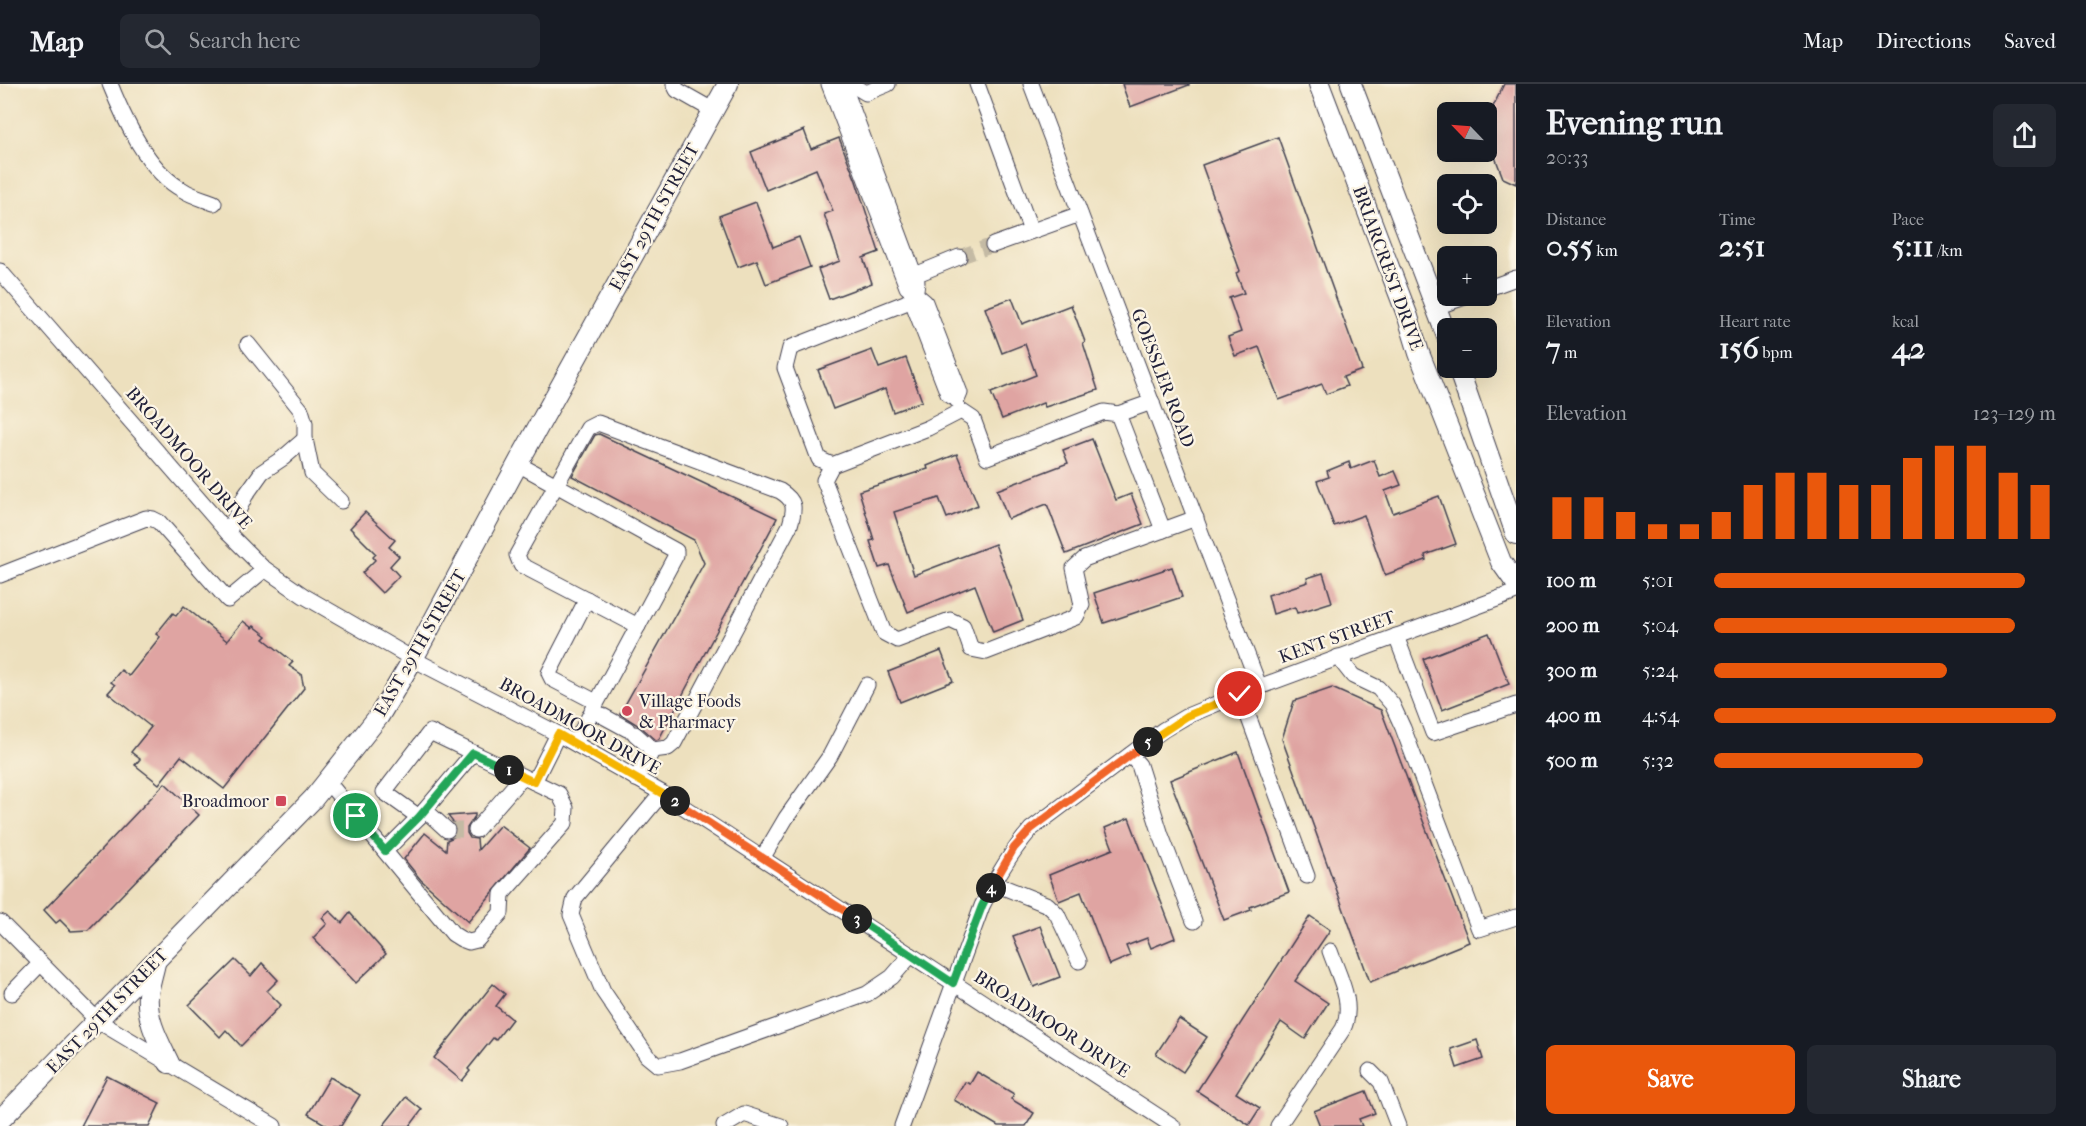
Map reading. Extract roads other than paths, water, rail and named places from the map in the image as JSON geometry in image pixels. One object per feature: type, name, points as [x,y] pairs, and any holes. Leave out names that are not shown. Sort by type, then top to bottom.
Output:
[{"type":"main road","name":"EAST 29TH STREET","points":[[0,1120],[313,799],[379,716],[413,659],[728,84]]},
{"type":"main road","name":"BRIARCREST DRIVE","points":[[1319,84],[1408,317],[1419,352],[1501,562],[1516,583]]},
{"type":"main road","name":"BRIARCREST DRIVE","points":[[1351,84],[1440,318]]},
{"type":"main road","points":[[1461,378],[1516,534]]},
{"type":"main road","points":[[155,962],[148,996],[150,1012],[153,1032],[169,1063]]},
{"type":"street","points":[[110,84],[120,110],[158,171],[182,190],[214,203]]},
{"type":"street","points":[[829,84],[907,287],[916,296]]},
{"type":"street","points":[[843,84],[915,275],[917,282],[914,306],[948,394],[973,418],[987,457],[1104,412],[1118,414],[1152,402]]},
{"type":"street","points":[[851,84],[866,93],[888,84]]},
{"type":"street","points":[[977,84],[1031,231]]},
{"type":"street","name":"GOESSLER ROAD","points":[[1031,84],[1259,686]]},
{"type":"street","points":[[677,86],[714,111]]},
{"type":"street","points":[[993,245],[1080,214]]},
{"type":"street","points":[[915,275],[959,257]]},
{"type":"street","name":"BROADMOOR DRIVE","points":[[0,271],[228,533],[265,569],[304,596],[413,659],[575,743],[662,793],[1173,1126]]},
{"type":"street","points":[[1497,285],[1516,278]]},
{"type":"street","points":[[832,465],[819,459],[784,368],[790,348],[905,303],[916,296]]},
{"type":"street","points":[[248,344],[301,410],[312,473],[341,501]]},
{"type":"street","points":[[959,406],[928,428],[832,465],[824,480],[884,633],[897,640],[950,620],[963,626],[972,649],[986,652],[1076,617],[1082,605],[1074,568],[1084,559],[1196,518]]},
{"type":"street","points":[[1118,414],[1163,530]]},
{"type":"street","points":[[587,599],[549,673],[552,679],[631,732],[652,750],[668,748],[674,743],[790,525],[793,504],[789,497],[780,490],[598,423],[588,428],[517,555],[518,561],[521,565],[587,599],[638,626]]},
{"type":"street","points":[[228,533],[245,496],[262,472],[305,439]]},
{"type":"street","points":[[518,464],[676,551],[676,555],[575,743]]},
{"type":"street","points":[[0,575],[146,519],[159,522],[228,600],[265,569]]},
{"type":"street","name":"KENT STREET","points":[[902,1126],[982,906],[1014,848],[1031,829],[1163,730],[1187,716],[1259,686],[1516,592]]},
{"type":"street","points":[[1396,636],[1433,733]]},
{"type":"street","points":[[1338,657],[1353,676],[1378,688],[1392,704],[1479,929],[1516,917]]},
{"type":"street","points":[[763,857],[786,818],[830,756],[867,685]]},
{"type":"street","points":[[1240,694],[1307,876]]},
{"type":"street","points":[[1409,744],[1433,733],[1516,705]]},
{"type":"street","points":[[327,781],[453,934],[469,942],[477,940],[501,913],[502,894],[565,823],[566,808],[559,794],[430,732],[384,792],[447,830]]},
{"type":"street","points":[[476,830],[528,780],[558,734]]},
{"type":"street","points":[[636,779],[652,750]]},
{"type":"street","points":[[385,851],[422,813],[473,753]]},
{"type":"street","points":[[1130,755],[1139,765],[1161,835],[1194,921]]},
{"type":"street","points":[[662,793],[575,898],[571,915],[603,991],[647,1056],[658,1065],[680,1061],[867,994],[892,977],[911,955]]},
{"type":"street","points":[[993,883],[1047,905],[1058,914],[1079,961]]},
{"type":"street","points":[[0,922],[98,1021],[274,1126]]},
{"type":"street","points":[[1278,1126],[1348,1018],[1347,1002],[1330,951]]},
{"type":"street","points":[[12,993],[40,964]]},
{"type":"street","points":[[1370,1071],[1381,1082],[1398,1126]]},
{"type":"street","points":[[724,1126],[744,1114],[781,1126]]},
{"type":"tunnel","points":[[959,257],[993,245]]},
{"type":"tunnel","points":[[447,830],[476,830]]},
{"type":"place","name":"Village Foods & Pharmacy","points":[[627,711]]},
{"type":"place","name":"Broadmoor","points":[[281,801]]}]
